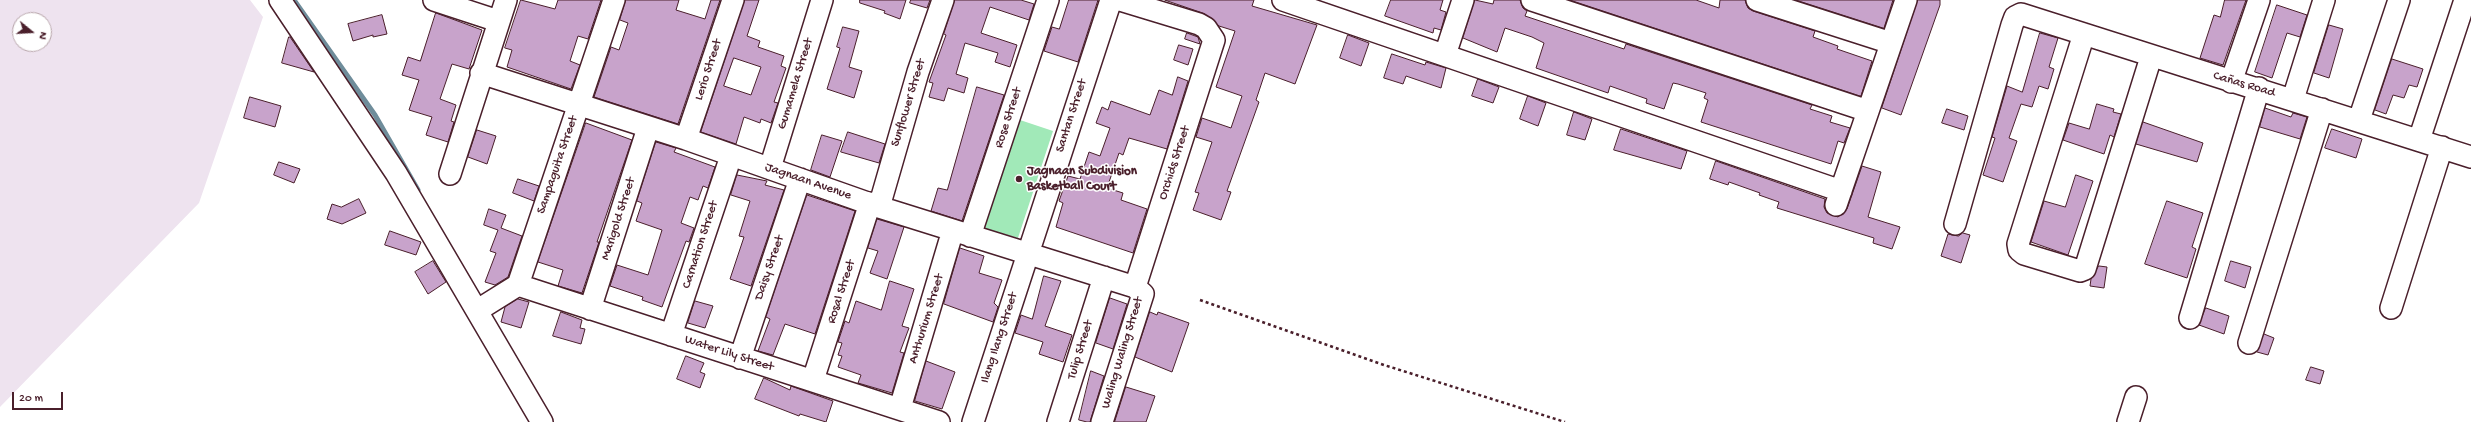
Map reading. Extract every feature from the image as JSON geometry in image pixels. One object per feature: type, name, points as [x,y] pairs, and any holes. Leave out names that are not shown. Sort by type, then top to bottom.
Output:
[{"type":"street","points":[[280,0],[396,173],[478,310],[542,422]]},
{"type":"street","points":[[434,0],[498,21]]},
{"type":"street","points":[[450,174],[481,73],[506,0]]},
{"type":"street","name":"Sampaguita Street","points":[[518,285],[614,0]]},
{"type":"street","name":"Lerio Street","points":[[686,140],[733,0]]},
{"type":"street","name":"Gumamela Street","points":[[770,168],[822,0]]},
{"type":"street","name":"Sunflower Street","points":[[875,205],[943,0]]},
{"type":"street","name":"Rose Street","points":[[962,233],[1048,0]]},
{"type":"street","name":"Santan Street","points":[[1026,254],[1111,0]]},
{"type":"street","name":"Orchids Street","points":[[1120,0],[1199,24],[1206,28],[1214,40],[1135,287]]},
{"type":"street","points":[[1283,0],[1445,56],[1839,198],[1906,0]]},
{"type":"street","points":[[1445,56],[1463,0]]},
{"type":"street","points":[[1532,0],[1868,111]]},
{"type":"street","points":[[1757,0],[1892,43]]},
{"type":"street","points":[[2231,82],[2259,0]]},
{"type":"street","points":[[2293,99],[2324,0]]},
{"type":"street","points":[[2359,120],[2399,0]]},
{"type":"street","points":[[2419,140],[2465,0]]},
{"type":"street","name":"Cañas Road","points":[[1955,224],[2012,24],[2017,16],[2025,14],[2151,57],[2231,82],[2259,88],[2471,157]]},
{"type":"street","points":[[2084,34],[2018,244],[2019,250],[2024,254],[2080,271],[2085,269],[2151,57]]},
{"type":"street","name":"Jagnaan Avenue","points":[[481,73],[770,168],[875,205],[1026,254],[1135,287]]},
{"type":"street","points":[[2190,318],[2259,88]]},
{"type":"street","points":[[2250,343],[2322,109]]},
{"type":"street","name":"Marigold Street","points":[[590,309],[648,128]]},
{"type":"street","points":[[2391,308],[2442,147]]},
{"type":"street","name":"Carnation Street","points":[[671,335],[731,156]]},
{"type":"street","name":"Daisy Street","points":[[740,358],[800,179]]},
{"type":"street","name":"Rosal Street","points":[[813,380],[875,205]]},
{"type":"street","name":"Anthurium Street","points":[[900,408],[962,233]]},
{"type":"street","name":"Ilang Ilang Street","points":[[973,422],[1026,254]]},
{"type":"street","name":"Tulip Street","points":[[1058,422],[1104,277]]},
{"type":"street","points":[[478,310],[518,285]]},
{"type":"street","name":"Water Lily Street","points":[[518,285],[740,358],[900,408],[939,422]]},
{"type":"street","name":"Waling Waling Street","points":[[1102,422],[1143,294],[1135,287]]},
{"type":"street","points":[[2128,422],[2136,397]]},
{"type":"path","points":[[1200,300],[1384,365],[1564,422]]},
{"type":"shaded area","points":[[0,0],[250,0],[263,17],[199,203],[0,407]]},
{"type":"green space","name":"Jagnaan Subdivision Basketball Court","points":[[1020,120],[1053,131],[1018,238],[983,228]]},
{"type":"building","points":[[521,0],[555,9],[558,0],[601,0],[588,39],[578,36],[570,61],[580,65],[571,89],[507,67],[512,50],[505,48]]},
{"type":"building","points":[[626,0],[679,0],[676,10],[705,19],[711,0],[720,0],[678,124],[594,97],[611,47],[619,50],[628,23],[620,20]]},
{"type":"building","points":[[745,0],[759,0],[747,36],[760,41],[758,47],[784,56],[781,66],[786,68],[774,102],[778,103],[771,123],[761,119],[760,123],[744,117],[736,144],[701,132]],"holes":[[[734,58],[761,67],[751,95],[724,86]]]},
{"type":"building","points":[[860,0],[906,0],[900,19],[884,13],[885,11],[860,3]]},
{"type":"building","points":[[911,0],[930,0],[927,8],[910,3]]},
{"type":"building","points":[[955,0],[1021,0],[1034,4],[1029,20],[990,7],[981,33],[1017,45],[1010,67],[995,62],[998,53],[965,43],[956,74],[968,78],[964,93],[948,88],[944,101],[929,97],[933,83],[929,82],[946,35],[944,34]]},
{"type":"building","points":[[1069,0],[1098,0],[1078,62],[1044,51],[1052,27],[1059,29]]},
{"type":"building","points":[[1165,0],[1254,0],[1252,6],[1317,25],[1295,84],[1265,73],[1256,100],[1259,102],[1227,191],[1231,192],[1221,220],[1193,210],[1199,193],[1195,192],[1212,142],[1196,137],[1202,118],[1231,128],[1242,96],[1216,87],[1235,31],[1219,26],[1205,14]]},
{"type":"building","points":[[1391,0],[1443,0],[1440,10],[1446,12],[1441,30],[1434,28],[1433,33],[1385,16]]},
{"type":"building","points":[[1475,0],[1493,4],[1494,0],[1520,0],[1523,8],[1527,11],[1525,16],[1624,49],[1626,44],[1812,105],[1810,109],[1832,116],[1830,122],[1850,128],[1844,143],[1838,141],[1831,164],[1701,122],[1708,100],[1704,98],[1706,93],[1678,84],[1673,83],[1664,109],[1646,103],[1647,99],[1610,86],[1608,93],[1536,68],[1544,43],[1532,37],[1505,28],[1497,52],[1463,38]]},
{"type":"building","points":[[1570,0],[1696,0],[1719,8],[1720,0],[1745,0],[1748,8],[1753,11],[1815,31],[1813,37],[1838,46],[1837,49],[1872,61],[1861,96]]},
{"type":"building","points":[[1796,0],[1893,0],[1884,28]]},
{"type":"building","points":[[1918,0],[1940,0],[1940,5],[1901,115],[1882,108]]},
{"type":"building","points":[[2225,0],[2246,0],[2223,65],[2200,58],[2214,15],[2220,17]]},
{"type":"building","points":[[2277,5],[2307,15],[2300,37],[2287,33],[2272,78],[2255,72]]},
{"type":"building","points":[[436,13],[482,30],[469,69],[452,64],[440,99],[456,105],[451,121],[454,122],[448,142],[426,135],[432,117],[409,110],[419,80],[402,75],[408,57],[420,61]]},
{"type":"building","points":[[382,15],[387,34],[373,37],[373,35],[353,41],[348,24]]},
{"type":"building","points":[[2329,25],[2343,29],[2329,78],[2314,73]]},
{"type":"building","points":[[843,27],[859,31],[849,67],[862,71],[854,98],[827,89],[840,48],[837,47]]},
{"type":"building","points":[[1187,33],[1198,37],[1200,44],[1185,39]]},
{"type":"building","points":[[2040,33],[2058,38],[2049,67],[2054,69],[2048,89],[2039,86],[2032,107],[2021,104],[2009,138],[2017,141],[2003,182],[1983,175],[1995,138],[1992,137],[2007,86],[2022,92]]},
{"type":"building","points":[[1348,35],[1369,43],[1361,66],[1340,58]]},
{"type":"building","points":[[290,37],[314,72],[282,63]]},
{"type":"building","points":[[1179,45],[1193,49],[1188,65],[1174,60]]},
{"type":"building","points":[[1392,54],[1425,65],[1426,62],[1446,68],[1441,88],[1406,76],[1403,84],[1384,78]]},
{"type":"building","points":[[2392,59],[2423,69],[2417,87],[2409,85],[2404,98],[2393,95],[2386,114],[2375,110]]},
{"type":"building","points":[[1178,77],[1188,81],[1167,149],[1129,138],[1123,155],[1119,153],[1107,188],[1123,193],[1121,200],[1147,209],[1133,253],[1056,227],[1063,203],[1059,201],[1068,176],[1080,179],[1089,152],[1100,156],[1110,128],[1096,123],[1102,107],[1108,110],[1111,101],[1150,115],[1159,90],[1172,95]]},
{"type":"building","points":[[1478,79],[1499,87],[1493,103],[1472,96]]},
{"type":"building","points":[[977,87],[1004,95],[962,221],[931,211],[938,188],[947,190]]},
{"type":"building","points":[[1528,96],[1546,103],[1538,126],[1520,119]]},
{"type":"building","points":[[250,97],[281,106],[275,127],[244,118]]},
{"type":"building","points":[[2097,104],[2114,109],[2113,112],[2121,114],[2114,137],[2110,135],[2104,154],[2063,140],[2069,123],[2089,129]]},
{"type":"building","points":[[2265,108],[2291,117],[2293,113],[2307,117],[2300,139],[2260,127]]},
{"type":"building","points":[[1947,109],[1968,116],[1964,130],[1942,123]]},
{"type":"building","points":[[1574,112],[1592,119],[1585,140],[1567,135]]},
{"type":"building","points":[[2143,122],[2203,143],[2197,162],[2136,144]]},
{"type":"building","points":[[586,123],[632,140],[597,242],[599,242],[582,293],[558,286],[563,270],[538,262]]},
{"type":"building","points":[[1621,129],[1687,151],[1681,169],[1614,150]]},
{"type":"building","points":[[2332,129],[2362,139],[2356,158],[2325,148]]},
{"type":"building","points":[[477,130],[496,136],[487,164],[468,157]]},
{"type":"building","points":[[848,132],[885,144],[879,163],[841,152]]},
{"type":"building","points":[[822,135],[842,141],[830,177],[811,170]]},
{"type":"building","points":[[656,142],[676,148],[674,152],[715,167],[708,188],[703,186],[698,200],[690,197],[681,223],[694,228],[689,242],[686,241],[662,307],[642,300],[643,297],[610,286],[617,265],[648,275],[662,230],[636,221],[642,203],[637,201]]},
{"type":"building","points":[[1716,161],[1825,199],[1824,207],[1827,213],[1838,217],[1847,209],[1862,166],[1881,172],[1868,217],[1900,227],[1892,249],[1873,243],[1874,238],[1777,208],[1779,202],[1759,195],[1760,193],[1729,182],[1728,185],[1710,179]]},
{"type":"building","points":[[279,162],[300,169],[294,183],[274,175]]},
{"type":"building","points":[[737,175],[767,181],[765,185],[784,190],[751,286],[730,279],[744,237],[739,236],[750,201],[731,195]]},
{"type":"building","points":[[2076,175],[2093,181],[2068,255],[2031,242],[2044,201],[2065,207]]},
{"type":"building","points":[[518,179],[539,186],[534,201],[513,193]]},
{"type":"building","points":[[807,195],[855,211],[815,334],[785,324],[773,355],[758,351],[770,319],[766,317]]},
{"type":"building","points":[[359,199],[366,213],[342,224],[327,219],[332,204],[341,207]]},
{"type":"building","points":[[2167,201],[2203,213],[2192,247],[2196,249],[2187,278],[2145,264]]},
{"type":"building","points":[[489,209],[506,215],[501,228],[522,236],[508,277],[495,285],[485,282],[496,253],[490,251],[498,230],[484,225]]},
{"type":"building","points":[[877,219],[904,227],[887,279],[870,273],[878,251],[868,248]]},
{"type":"building","points":[[390,231],[421,242],[416,255],[385,245]]},
{"type":"building","points":[[1963,233],[1970,235],[1961,263],[1941,256],[1948,234],[1958,236]]},
{"type":"building","points":[[960,248],[984,256],[979,273],[1002,280],[994,303],[998,307],[993,322],[944,304]]},
{"type":"building","points":[[433,261],[446,282],[428,294],[415,272]]},
{"type":"building","points":[[2231,261],[2251,267],[2245,288],[2225,281]]},
{"type":"building","points":[[2099,266],[2107,267],[2104,288],[2090,286],[2091,279]]},
{"type":"building","points":[[1044,276],[1061,281],[1045,326],[1072,335],[1063,362],[1039,354],[1043,342],[1015,333],[1021,315],[1032,319]]},
{"type":"building","points":[[890,281],[914,289],[902,326],[909,328],[900,352],[904,353],[892,393],[858,383],[861,375],[838,367],[842,356],[838,355],[842,343],[838,342],[845,321],[849,323],[856,301],[881,310]]},
{"type":"building","points":[[1110,298],[1127,304],[1113,349],[1096,343]]},
{"type":"building","points":[[518,299],[529,302],[521,328],[501,322],[505,307]]},
{"type":"building","points":[[695,301],[713,306],[705,328],[688,323]]},
{"type":"building","points":[[2206,308],[2229,316],[2224,334],[2199,325]]},
{"type":"building","points":[[561,312],[582,320],[580,328],[585,329],[581,344],[553,336]]},
{"type":"building","points":[[1150,312],[1157,315],[1158,312],[1189,323],[1172,372],[1135,357]]},
{"type":"building","points":[[2264,334],[2274,338],[2268,355],[2257,352]]},
{"type":"building","points":[[686,356],[704,363],[700,372],[705,374],[700,388],[677,379]]},
{"type":"building","points":[[926,361],[955,372],[942,409],[915,401]]},
{"type":"building","points":[[2311,367],[2324,371],[2320,384],[2306,380]]},
{"type":"building","points":[[1091,371],[1104,376],[1090,422],[1087,422],[1079,420]]},
{"type":"building","points":[[764,378],[790,390],[791,386],[833,401],[826,422],[800,414],[799,416],[755,399]]},
{"type":"building","points":[[1126,387],[1155,396],[1146,422],[1115,422]]},
{"type":"waterway","points":[[294,0],[375,115],[418,190]]},
{"type":"place","name":"Jagnaan Subdivision Basketball Court","points":[[1019,179]]}]
